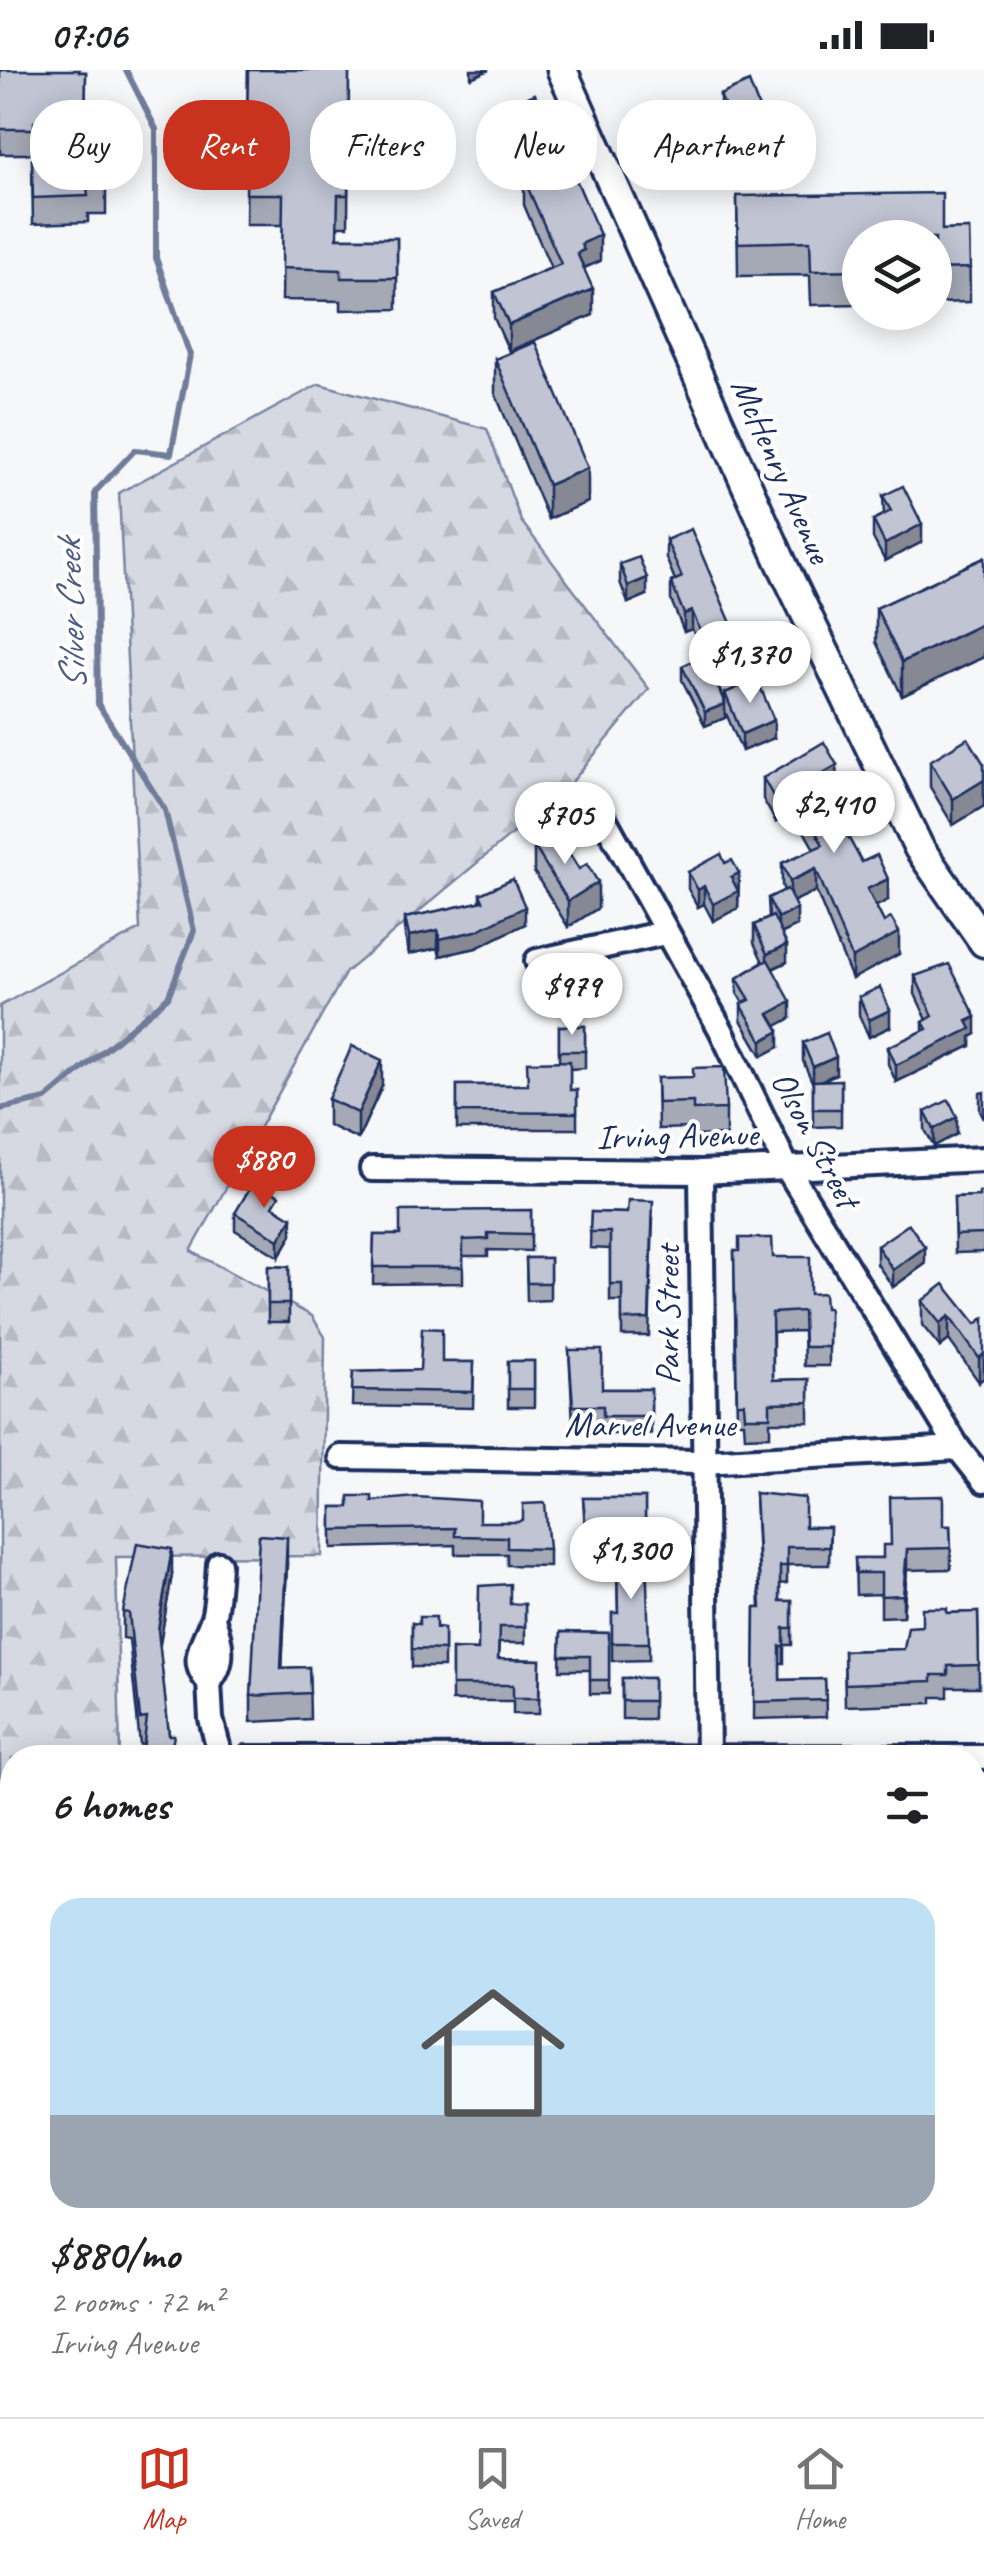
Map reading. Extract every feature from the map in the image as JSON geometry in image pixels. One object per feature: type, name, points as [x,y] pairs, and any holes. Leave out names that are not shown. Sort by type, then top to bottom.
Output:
[{"type":"main road","name":"McHenry Avenue","points":[[562,70],[781,562],[919,848],[984,942]]},
{"type":"street","name":"Olson Street","points":[[604,820],[721,1030],[787,1168],[958,1448],[984,1481]]},
{"type":"street","points":[[538,961],[665,933]]},
{"type":"street","name":"Irving Avenue","points":[[372,1169],[701,1172],[984,1159]]},
{"type":"street","name":"Park Street","points":[[701,1172],[708,1745]]},
{"type":"street","name":"Marvel Avenue","points":[[342,1458],[703,1462],[958,1448]]},
{"type":"street","points":[[218,1745],[211,1719],[209,1682],[202,1675],[198,1652],[202,1636],[214,1619],[220,1564]]},
{"type":"green space","points":[[319,384],[487,429],[521,521],[649,689],[566,789],[346,972],[191,1251],[312,1316],[325,1337],[322,1556],[116,1557],[120,1745],[0,1745],[0,1006],[140,929],[119,493]]},
{"type":"building","points":[[0,70],[86,72],[85,100],[30,100],[30,129],[0,129]]},
{"type":"building","points":[[248,70],[349,70],[349,100],[310,100],[310,190],[348,190],[348,195],[338,195],[337,238],[397,238],[397,278],[341,278],[341,270],[282,268],[283,194],[246,194],[246,190],[290,190],[290,100],[248,100]]},
{"type":"building","points":[[749,82],[756,100],[722,100],[720,95]]},
{"type":"building","points":[[33,190],[87,190],[88,196],[33,198]]},
{"type":"building","points":[[529,190],[581,190],[600,235],[581,244],[584,250],[577,253],[593,289],[509,325],[494,292],[561,264]]},
{"type":"building","points":[[942,193],[942,220],[842,220],[842,270],[811,271],[810,241],[738,243],[737,196]]},
{"type":"building","points":[[969,229],[970,268],[952,269],[952,230]]},
{"type":"building","points":[[535,342],[588,468],[548,485],[495,359]]},
{"type":"building","points":[[903,486],[922,524],[885,544],[873,520],[891,511],[883,496]]},
{"type":"building","points":[[691,529],[739,642],[710,654],[692,611],[684,614],[671,582],[682,577],[666,540]]},
{"type":"building","points":[[639,557],[647,578],[628,586],[620,564]]},
{"type":"building","points":[[984,558],[984,623],[902,662],[876,608]]},
{"type":"building","points":[[705,656],[725,704],[705,712],[682,666]]},
{"type":"building","points":[[757,679],[774,720],[742,734],[725,693]]},
{"type":"building","points":[[968,738],[984,764],[984,780],[953,799],[930,761]]},
{"type":"building","points":[[824,742],[837,765],[811,780],[837,829],[842,826],[862,862],[877,855],[888,879],[867,889],[884,922],[891,918],[899,932],[852,958],[816,869],[790,881],[782,863],[823,845],[793,791],[776,801],[763,778]]},
{"type":"building","points":[[556,832],[579,869],[587,864],[598,882],[568,901],[534,846]]},
{"type":"building","points":[[721,854],[725,863],[732,860],[739,873],[731,877],[738,891],[713,904],[704,886],[698,890],[688,872]]},
{"type":"building","points":[[513,879],[525,907],[476,931],[440,939],[438,930],[409,936],[405,918],[483,901],[480,894]]},
{"type":"building","points":[[787,889],[797,909],[778,918],[768,898]]},
{"type":"building","points":[[773,916],[787,945],[767,954],[754,925]]},
{"type":"building","points":[[768,960],[791,1002],[769,1014],[779,1031],[762,1041],[741,1004],[750,1000],[737,978]]},
{"type":"building","points":[[949,964],[976,1017],[967,1021],[971,1029],[896,1065],[888,1047],[927,1029],[923,1022],[933,1016],[915,976]]},
{"type":"building","points":[[880,987],[890,1010],[869,1020],[859,997]]},
{"type":"building","points":[[559,1026],[585,1026],[585,1051],[559,1051]]},
{"type":"building","points":[[827,1033],[836,1057],[813,1067],[803,1043]]},
{"type":"building","points":[[352,1046],[382,1060],[358,1113],[328,1099]]},
{"type":"building","points":[[570,1061],[570,1090],[577,1090],[577,1113],[457,1112],[457,1085],[528,1085],[527,1062]]},
{"type":"building","points":[[724,1067],[726,1109],[693,1110],[693,1102],[658,1103],[657,1078],[693,1077],[693,1068]]},
{"type":"building","points":[[841,1080],[841,1109],[813,1109],[813,1081]]},
{"type":"building","points":[[949,1100],[957,1117],[934,1129],[925,1112]]},
{"type":"building","points":[[254,1181],[279,1196],[273,1206],[292,1218],[279,1240],[235,1213]]},
{"type":"building","points":[[984,1191],[984,1234],[955,1235],[954,1197],[979,1196]]},
{"type":"building","points":[[628,1200],[653,1201],[649,1319],[622,1320],[622,1284],[610,1284],[610,1232],[590,1232],[591,1212],[627,1213]]},
{"type":"building","points":[[531,1210],[531,1234],[488,1233],[488,1239],[463,1240],[463,1267],[373,1267],[374,1235],[400,1235],[400,1211]]},
{"type":"building","points":[[909,1224],[925,1247],[893,1270],[877,1246]]},
{"type":"building","points":[[739,1238],[772,1238],[773,1257],[810,1257],[810,1294],[824,1293],[825,1308],[829,1308],[829,1347],[804,1347],[803,1311],[772,1313],[773,1380],[809,1379],[809,1402],[770,1403],[770,1417],[745,1417],[744,1403],[737,1403],[734,1251],[739,1251]]},
{"type":"building","points":[[526,1258],[550,1258],[550,1283],[527,1283]]},
{"type":"building","points":[[268,1266],[289,1267],[289,1304],[268,1304]]},
{"type":"building","points":[[944,1284],[976,1324],[984,1318],[984,1354],[979,1358],[949,1316],[940,1323],[922,1301]]},
{"type":"building","points":[[422,1328],[442,1329],[442,1362],[474,1362],[473,1392],[352,1390],[353,1372],[420,1370]]},
{"type":"building","points":[[569,1350],[602,1350],[602,1389],[651,1389],[651,1416],[603,1416],[603,1406],[573,1406]]},
{"type":"building","points":[[508,1361],[534,1361],[534,1389],[508,1389]]},
{"type":"building","points":[[755,1493],[805,1498],[805,1527],[830,1527],[829,1547],[787,1547],[787,1566],[780,1566],[780,1601],[792,1601],[792,1628],[784,1628],[780,1680],[825,1679],[826,1700],[754,1702],[755,1608],[761,1608]]},
{"type":"building","points":[[349,1496],[372,1496],[372,1501],[416,1497],[479,1501],[479,1522],[518,1522],[523,1519],[523,1504],[545,1503],[549,1549],[507,1548],[507,1537],[455,1536],[455,1528],[332,1530],[332,1507],[349,1507]]},
{"type":"building","points":[[943,1496],[943,1526],[950,1526],[951,1548],[907,1549],[903,1595],[881,1596],[881,1573],[856,1573],[855,1558],[883,1558],[883,1545],[891,1545],[890,1497]]},
{"type":"building","points":[[583,1498],[645,1498],[645,1528],[620,1528],[621,1557],[601,1559],[600,1531],[586,1530]]},
{"type":"building","points":[[259,1535],[287,1537],[281,1668],[309,1667],[310,1693],[251,1696]]},
{"type":"building","points":[[137,1543],[172,1549],[158,1630],[172,1745],[144,1745],[147,1718],[140,1719],[129,1613],[123,1612]]},
{"type":"building","points":[[646,1556],[649,1643],[612,1643],[612,1613],[618,1613],[617,1557]]},
{"type":"building","points":[[510,1584],[510,1604],[525,1604],[525,1627],[499,1627],[498,1659],[540,1660],[539,1698],[513,1698],[513,1685],[452,1685],[452,1649],[478,1650],[479,1586]]},
{"type":"building","points":[[922,1608],[947,1608],[947,1613],[978,1612],[979,1665],[948,1666],[948,1675],[932,1675],[932,1681],[845,1684],[844,1651],[904,1649],[908,1627],[922,1626]]},
{"type":"building","points":[[419,1617],[436,1617],[436,1628],[444,1628],[444,1650],[412,1649],[412,1623],[419,1624]]},
{"type":"building","points":[[561,1632],[609,1633],[609,1680],[590,1680],[590,1656],[560,1656]]},
{"type":"building","points":[[622,1678],[653,1678],[653,1701],[622,1701]]},
{"type":"waterway","name":"Silver Creek","points":[[0,1109],[46,1099],[168,997],[194,931],[165,810],[98,704],[95,492],[135,450],[171,454],[190,355],[156,258],[156,129],[126,70]]}]
